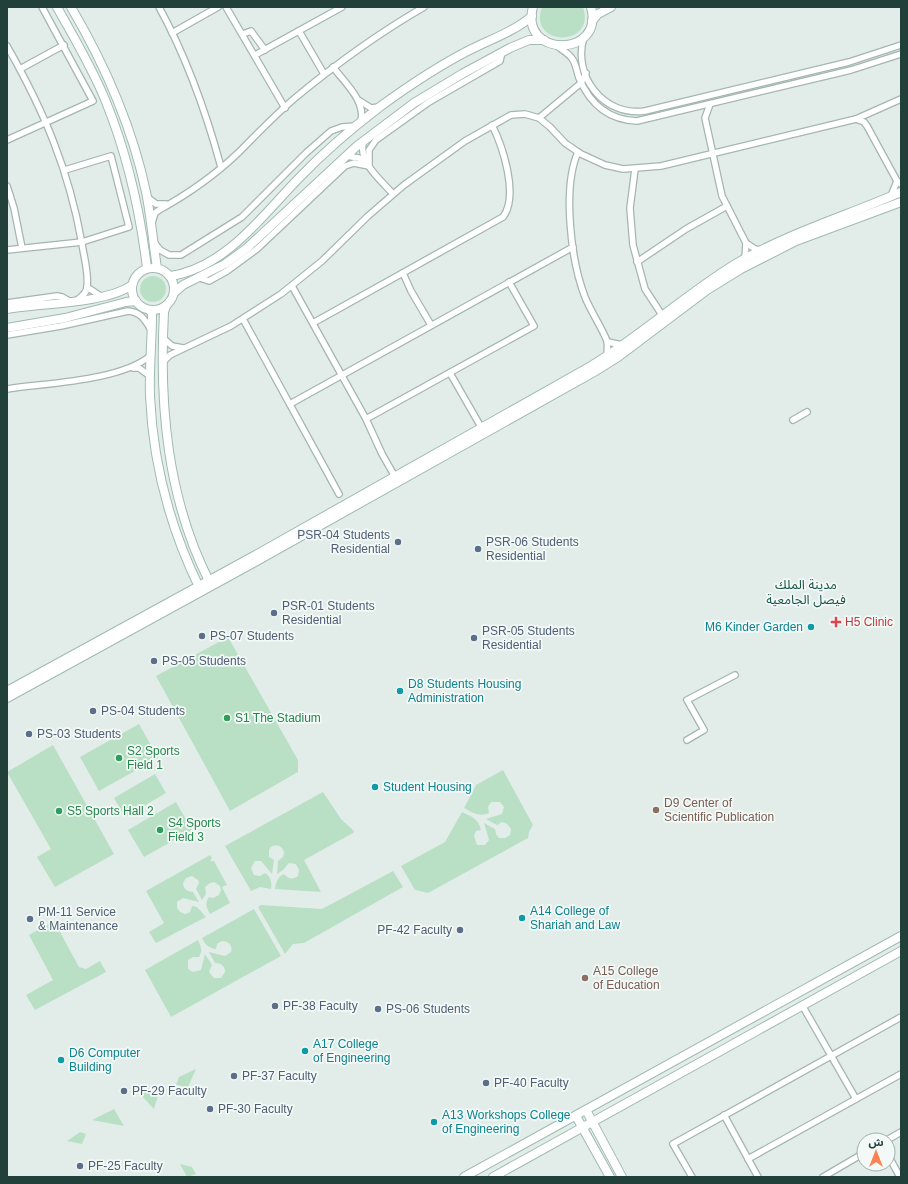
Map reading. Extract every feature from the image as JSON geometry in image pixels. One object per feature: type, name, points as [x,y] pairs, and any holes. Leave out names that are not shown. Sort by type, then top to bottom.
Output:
[{"type":"main road","points":[[57,7],[93,74],[123,149],[142,227],[147,268]]},
{"type":"main road","points":[[71,7],[104,66],[118,100],[136,154],[147,197],[157,268]]},
{"type":"main road","points":[[533,7],[532,16],[534,28],[544,40]]},
{"type":"main road","points":[[591,7],[592,21]]},
{"type":"main road","points":[[175,292],[171,276],[165,270],[157,268],[147,268],[137,274],[132,285],[132,294],[142,307],[150,310],[158,310],[166,306],[172,300],[175,292],[183,284],[200,278],[225,264],[258,238],[346,156],[426,96],[502,52],[529,40],[544,40],[557,46],[575,43],[584,36],[592,21],[598,14],[611,7]]},
{"type":"main road","points":[[171,276],[181,274],[205,263],[241,240],[261,221],[299,178],[358,124],[380,107],[462,54],[519,25],[532,16]]},
{"type":"main road","points":[[210,583],[394,475],[607,356],[703,285],[745,259],[794,235],[901,192]]},
{"type":"main road","points":[[7,691],[210,583],[594,372],[618,357],[707,290],[741,269],[796,241],[867,216],[901,202]]},
{"type":"main road","points":[[7,309],[103,297],[123,292],[132,285]]},
{"type":"main road","points":[[7,328],[52,321],[126,302],[136,301]]},
{"type":"main road","points":[[166,306],[164,312],[163,338],[165,423],[174,482],[192,540],[210,583]]},
{"type":"main road","points":[[150,310],[152,314],[150,376],[154,438],[162,485],[180,544],[200,588]]},
{"type":"main road","points":[[7,698],[200,588]]},
{"type":"main road","points":[[464,1177],[901,936]]},
{"type":"main road","points":[[493,1177],[901,951]]},
{"type":"main road","points":[[586,1110],[622,1177]]},
{"type":"main road","points":[[576,1116],[610,1177]]},
{"type":"street","points":[[7,140],[93,101],[64,45],[42,7]]},
{"type":"street","points":[[159,7],[172,33],[198,94],[222,167]]},
{"type":"street","points":[[172,33],[218,7]]},
{"type":"street","points":[[226,7],[285,108]]},
{"type":"street","points":[[255,55],[342,7]]},
{"type":"street","points":[[151,225],[155,213],[194,188],[222,167],[324,74],[381,33],[423,7]]},
{"type":"street","points":[[243,34],[251,31],[265,50]]},
{"type":"street","points":[[299,31],[324,74]]},
{"type":"street","points":[[584,36],[582,44],[582,59],[586,73],[594,90],[609,105],[628,112],[637,112],[849,62],[901,44]]},
{"type":"street","points":[[20,70],[64,45]]},
{"type":"street","points":[[7,46],[46,122],[65,170],[72,192],[82,242],[87,287],[85,293],[73,301],[58,296],[7,303]]},
{"type":"street","points":[[557,46],[573,60],[587,95],[597,107],[611,116],[627,120],[646,119],[694,108],[851,70],[901,54]]},
{"type":"street","points":[[368,165],[369,150],[376,140],[429,102],[500,61],[502,52]]},
{"type":"street","points":[[153,240],[160,250],[169,255],[181,255],[242,217],[306,153],[331,131],[358,124],[362,110],[358,100],[333,67]]},
{"type":"street","points":[[539,118],[581,83],[586,73]]},
{"type":"street","points":[[163,362],[176,352],[243,319],[292,286],[322,261],[393,194],[448,153],[492,125],[516,114],[525,114],[539,118],[565,143],[578,152],[605,165],[623,169],[635,169],[661,166],[856,119],[901,99]]},
{"type":"street","points":[[358,100],[371,108],[380,107]]},
{"type":"street","points":[[710,104],[705,118],[722,196],[746,243],[755,249],[762,250]]},
{"type":"street","points":[[694,108],[705,118]]},
{"type":"street","points":[[856,119],[864,122],[867,126],[899,182],[891,196]]},
{"type":"street","points":[[313,323],[496,222],[506,213],[509,187],[506,165],[501,146],[492,125]]},
{"type":"street","points":[[363,142],[362,155],[368,165],[393,194]]},
{"type":"street","points":[[578,152],[573,174],[570,206],[573,248],[585,296],[608,342],[607,356]]},
{"type":"street","points":[[7,250],[82,242],[129,227],[111,156],[65,170]]},
{"type":"street","points":[[346,156],[359,158],[368,165]]},
{"type":"street","points":[[200,278],[209,281],[252,253],[345,166],[354,163],[368,165]]},
{"type":"street","points":[[635,169],[631,217],[633,245],[645,289],[662,315]]},
{"type":"street","points":[[7,186],[14,208],[22,248]]},
{"type":"street","points":[[147,197],[160,205],[170,204]]},
{"type":"street","points":[[637,262],[686,229],[727,206]]},
{"type":"street","points":[[745,259],[746,243]]},
{"type":"street","points":[[290,404],[573,248]]},
{"type":"street","points":[[403,273],[411,291],[431,326]]},
{"type":"street","points":[[366,419],[534,326],[509,282]]},
{"type":"street","points":[[292,286],[366,419],[382,454],[394,475]]},
{"type":"street","points":[[87,287],[103,297]]},
{"type":"street","points":[[7,335],[61,326],[128,311],[138,313],[144,318],[151,330]]},
{"type":"street","points":[[243,319],[339,494]]},
{"type":"street","points":[[163,338],[176,352]]},
{"type":"street","points":[[608,342],[622,345]]},
{"type":"street","points":[[172,346],[181,348],[189,346]]},
{"type":"street","points":[[130,368],[150,356]]},
{"type":"street","points":[[7,389],[89,377],[130,368],[139,368],[150,376]]},
{"type":"street","points":[[450,373],[481,427]]},
{"type":"street","points":[[792,420],[807,412]]},
{"type":"street","points":[[687,740],[704,730],[687,700],[735,675]]},
{"type":"street","points":[[802,1005],[856,1099]]},
{"type":"street","points":[[692,1177],[673,1144],[901,1017]]},
{"type":"street","points":[[748,1159],[901,1074]]},
{"type":"street","points":[[724,1115],[758,1177]]},
{"type":"street","points":[[822,1177],[856,1158]]},
{"type":"green space","points":[[542,7],[583,7],[585,20],[580,30],[572,36],[562,37],[552,35],[544,30],[540,20]]},
{"type":"green space","points":[[153,276],[162,280],[166,289],[162,298],[153,302],[144,298],[140,289],[144,280]]},
{"type":"green space","name":"S1 The Stadium","points":[[228,637],[298,760],[298,772],[230,811],[156,676]]},
{"type":"green space","name":"S2 Sports Field 1","points":[[139,724],[158,758],[99,791],[80,757]]},
{"type":"green space","name":"S5 Sports Hall 2","points":[[53,745],[114,854],[55,887],[37,857],[51,849],[7,772]]},
{"type":"green space","points":[[503,770],[533,825],[529,832],[528,838],[428,893],[415,890],[401,866],[445,842],[462,812],[474,818],[480,826],[481,830],[476,831],[474,836],[477,845],[485,845],[489,840],[484,823],[495,829],[499,838],[505,838],[510,835],[511,829],[507,824],[502,822],[497,825],[486,819],[502,814],[504,807],[500,802],[491,802],[488,807],[489,813],[482,815],[476,814],[464,808],[476,785]]},
{"type":"green space","points":[[155,774],[166,793],[125,817],[114,798]]},
{"type":"green space","points":[[323,792],[341,819],[354,831],[353,833],[304,860],[321,892],[275,889],[277,880],[282,875],[284,874],[289,878],[294,878],[298,876],[299,870],[296,864],[289,863],[277,874],[278,861],[283,857],[284,852],[281,847],[277,846],[271,847],[269,850],[269,857],[274,860],[272,874],[261,861],[255,861],[251,868],[254,875],[260,876],[265,873],[269,876],[271,889],[260,887],[251,891],[225,846]]},
{"type":"green space","name":"S4 Sports Field 3","points":[[176,802],[192,830],[144,857],[128,830]]},
{"type":"green space","points":[[210,855],[212,858],[210,861],[214,861],[227,885],[222,887],[230,903],[210,914],[206,906],[207,902],[209,897],[213,898],[219,895],[221,890],[220,886],[214,882],[210,883],[205,887],[206,894],[202,900],[196,889],[199,883],[198,880],[192,876],[186,878],[183,883],[184,888],[193,892],[199,902],[183,898],[177,902],[177,908],[180,912],[185,914],[190,912],[192,906],[197,907],[206,917],[156,943],[149,932],[164,923],[146,891]]},
{"type":"green space","points":[[393,871],[403,887],[304,943],[293,944],[285,954],[258,907],[261,905],[322,909]]},
{"type":"green space","points":[[254,909],[281,956],[171,1017],[145,970],[198,940],[201,953],[199,957],[193,957],[188,960],[188,969],[193,972],[201,970],[205,954],[212,965],[209,972],[214,978],[221,978],[225,972],[224,968],[221,964],[215,963],[209,952],[225,956],[231,952],[231,945],[222,941],[217,944],[216,949],[211,948],[202,938]]},
{"type":"green space","points":[[54,921],[79,967],[86,969],[100,961],[106,972],[35,1010],[26,995],[53,980],[29,935]]},
{"type":"green space","points":[[196,1069],[188,1087],[176,1085],[179,1077]]},
{"type":"green space","points":[[161,1085],[154,1109],[140,1094]]},
{"type":"green space","points":[[114,1109],[124,1126],[92,1120]]},
{"type":"green space","points":[[80,1132],[86,1134],[82,1144],[67,1141]]},
{"type":"green space","points":[[180,1164],[192,1167],[196,1174],[187,1177]]},
{"type":"place","name":"PSR-04 Students Residential","points":[[398,542]]},
{"type":"place","name":"PSR-06 Students Residential","points":[[478,549]]},
{"type":"place","name":"PSR-01 Students Residential","points":[[274,613]]},
{"type":"place","name":"H5 Clinic","points":[[836,622]]},
{"type":"place","name":"M6 Kinder Garden","points":[[811,627]]},
{"type":"place","name":"PS-07 Students","points":[[202,636]]},
{"type":"place","name":"PSR-05 Students Residential","points":[[474,638]]},
{"type":"place","name":"PS-05 Students","points":[[154,661]]},
{"type":"place","name":"D8 Students Housing Administration","points":[[400,691]]},
{"type":"place","name":"PS-04 Students","points":[[93,711]]},
{"type":"place","name":"S1 The Stadium","points":[[227,718]]},
{"type":"place","name":"PS-03 Students","points":[[29,734]]},
{"type":"place","name":"S2 Sports Field 1","points":[[119,758]]},
{"type":"place","name":"Student Housing","points":[[375,787]]},
{"type":"place","name":"D9 Center of Scientific Publication","points":[[656,810]]},
{"type":"place","name":"S5 Sports Hall 2","points":[[59,811]]},
{"type":"place","name":"S4 Sports Field 3","points":[[160,830]]},
{"type":"place","name":"A14 College of Shariah and Law","points":[[522,918]]},
{"type":"place","name":"PM-11 Service & Maintenance","points":[[30,919]]},
{"type":"place","name":"PF-42 Faculty","points":[[460,930]]},
{"type":"place","name":"A15 College of Education","points":[[585,978]]},
{"type":"place","name":"PF-38 Faculty","points":[[275,1006]]},
{"type":"place","name":"PS-06 Students","points":[[378,1009]]},
{"type":"place","name":"A17 College of Engineering","points":[[305,1051]]},
{"type":"place","name":"D6 Computer Building","points":[[61,1060]]},
{"type":"place","name":"PF-37 Faculty","points":[[234,1076]]},
{"type":"place","name":"PF-40 Faculty","points":[[486,1083]]},
{"type":"place","name":"PF-29 Faculty","points":[[124,1091]]},
{"type":"place","name":"PF-30 Faculty","points":[[210,1109]]},
{"type":"place","name":"A13 Workshops College of Engineering","points":[[434,1122]]},
{"type":"place","name":"PF-25 Faculty","points":[[80,1166]]},
{"type":"district","name":"مدينة الملك فيصل الجامعية","points":[[806,592]]}]
